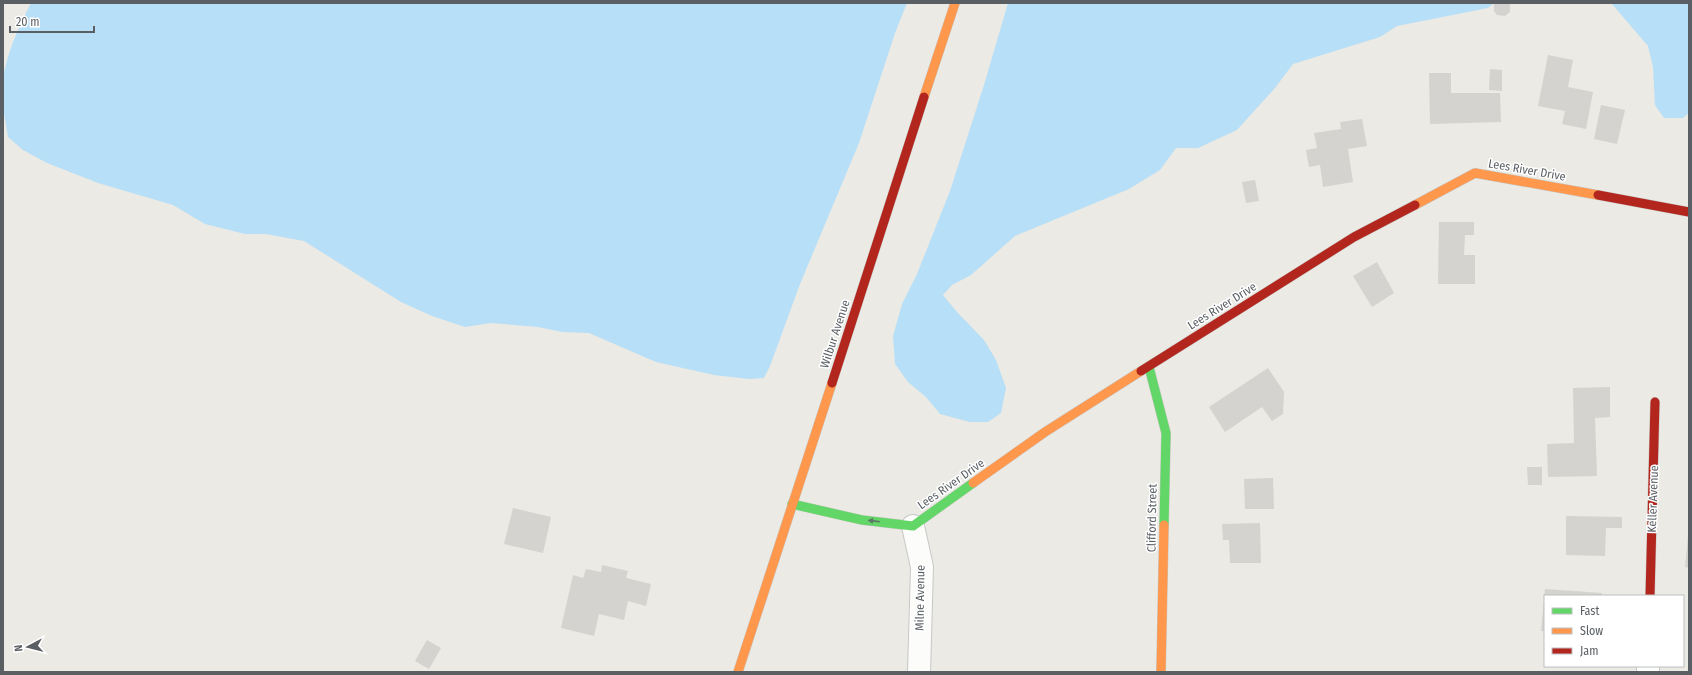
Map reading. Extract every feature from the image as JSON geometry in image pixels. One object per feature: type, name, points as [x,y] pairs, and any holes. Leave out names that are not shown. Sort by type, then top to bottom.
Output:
[{"type":"street","name":"Wilbur Avenue","points":[[738,672],[955,3]]},
{"type":"street","name":"Lees River Drive","points":[[792,504],[862,520],[913,526],[1045,432],[1354,237],[1475,173],[1689,212]]},
{"type":"street","name":"Clifford Street","points":[[1149,367],[1166,433],[1161,672]]},
{"type":"street","name":"Keller Avenue","points":[[1650,595],[1655,402]]},
{"type":"street","name":"Milne Avenue","points":[[913,526],[922,567],[919,672]]},
{"type":"water","points":[[31,3],[907,3],[895,33],[859,143],[800,284],[770,366],[764,378],[749,379],[714,375],[656,362],[589,333],[562,332],[538,327],[491,323],[465,327],[432,316],[401,302],[304,241],[266,234],[245,234],[205,224],[173,205],[98,183],[47,163],[23,150],[8,137],[2,100],[2,85],[7,59],[18,30]]},
{"type":"water","points":[[1008,3],[1494,3],[1488,8],[1397,26],[1380,37],[1293,64],[1275,88],[1237,130],[1198,148],[1176,148],[1160,170],[1129,189],[1015,236],[971,275],[952,285],[943,295],[984,340],[996,360],[1006,388],[1001,413],[988,422],[970,422],[940,414],[926,397],[908,382],[895,364],[893,336],[902,304],[917,274],[950,191],[984,85]]},
{"type":"water","points":[[1608,3],[1689,3],[1689,113],[1683,118],[1664,118],[1655,105],[1653,67],[1648,46],[1612,4]]},
{"type":"building","points":[[1494,3],[1510,3],[1510,12],[1505,16],[1497,15],[1494,11]]},
{"type":"building","points":[[1548,55],[1573,60],[1568,87],[1593,92],[1586,129],[1562,124],[1565,111],[1538,106]]},
{"type":"building","points":[[1490,69],[1502,70],[1502,91],[1489,90]]},
{"type":"building","points":[[1429,73],[1451,73],[1451,93],[1500,93],[1501,122],[1430,124]]},
{"type":"building","points":[[1601,105],[1625,110],[1617,144],[1594,139]]},
{"type":"building","points":[[1362,119],[1367,146],[1348,149],[1353,182],[1323,187],[1320,165],[1309,167],[1306,150],[1317,148],[1314,133],[1341,129],[1340,122]]},
{"type":"building","points":[[1255,180],[1259,201],[1246,203],[1242,182]]},
{"type":"building","points":[[1439,222],[1474,222],[1474,235],[1465,235],[1464,255],[1475,255],[1475,284],[1438,284]]},
{"type":"building","points":[[1377,262],[1394,293],[1372,307],[1353,276]]},
{"type":"building","points":[[1268,368],[1284,392],[1283,414],[1272,421],[1262,407],[1225,432],[1209,407]]},
{"type":"building","points":[[1610,387],[1610,417],[1595,418],[1597,476],[1548,477],[1547,444],[1574,443],[1573,388]]},
{"type":"building","points":[[1527,467],[1542,467],[1542,485],[1528,485]]},
{"type":"building","points":[[1273,478],[1274,509],[1245,509],[1244,479]]},
{"type":"building","points":[[513,508],[551,517],[543,553],[504,544]]},
{"type":"building","points":[[1566,516],[1622,517],[1622,528],[1606,528],[1605,556],[1566,555]]},
{"type":"building","points":[[1260,523],[1261,563],[1230,563],[1229,540],[1223,540],[1222,524]]},
{"type":"building","points":[[1689,536],[1689,568],[1685,567]]},
{"type":"building","points":[[602,565],[628,571],[626,578],[651,584],[646,606],[628,601],[624,620],[599,614],[594,636],[561,628],[573,575],[583,578],[586,569],[601,572]]},
{"type":"building","points":[[1545,589],[1602,593],[1602,595],[1544,595]]},
{"type":"building","points":[[1544,600],[1544,631],[1541,631]]},
{"type":"building","points":[[427,640],[441,648],[429,669],[415,661]]},
{"type":"traffic: fast","points":[[1149,367],[1166,433],[1164,525]]},
{"type":"traffic: fast","points":[[792,504],[862,520],[913,526],[973,483]]},
{"type":"traffic: slow","points":[[924,97],[955,3]]},
{"type":"traffic: slow","points":[[1415,205],[1475,173],[1598,195]]},
{"type":"traffic: slow","points":[[973,483],[1045,432],[1141,371]]},
{"type":"traffic: slow","points":[[738,672],[832,383]]},
{"type":"traffic: slow","points":[[1161,672],[1164,525]]},
{"type":"traffic: jam","points":[[832,383],[924,97]]},
{"type":"traffic: jam","points":[[1598,195],[1689,212]]},
{"type":"traffic: jam","points":[[1141,371],[1354,237],[1415,205]]},
{"type":"traffic: jam","points":[[1650,595],[1655,402]]}]
